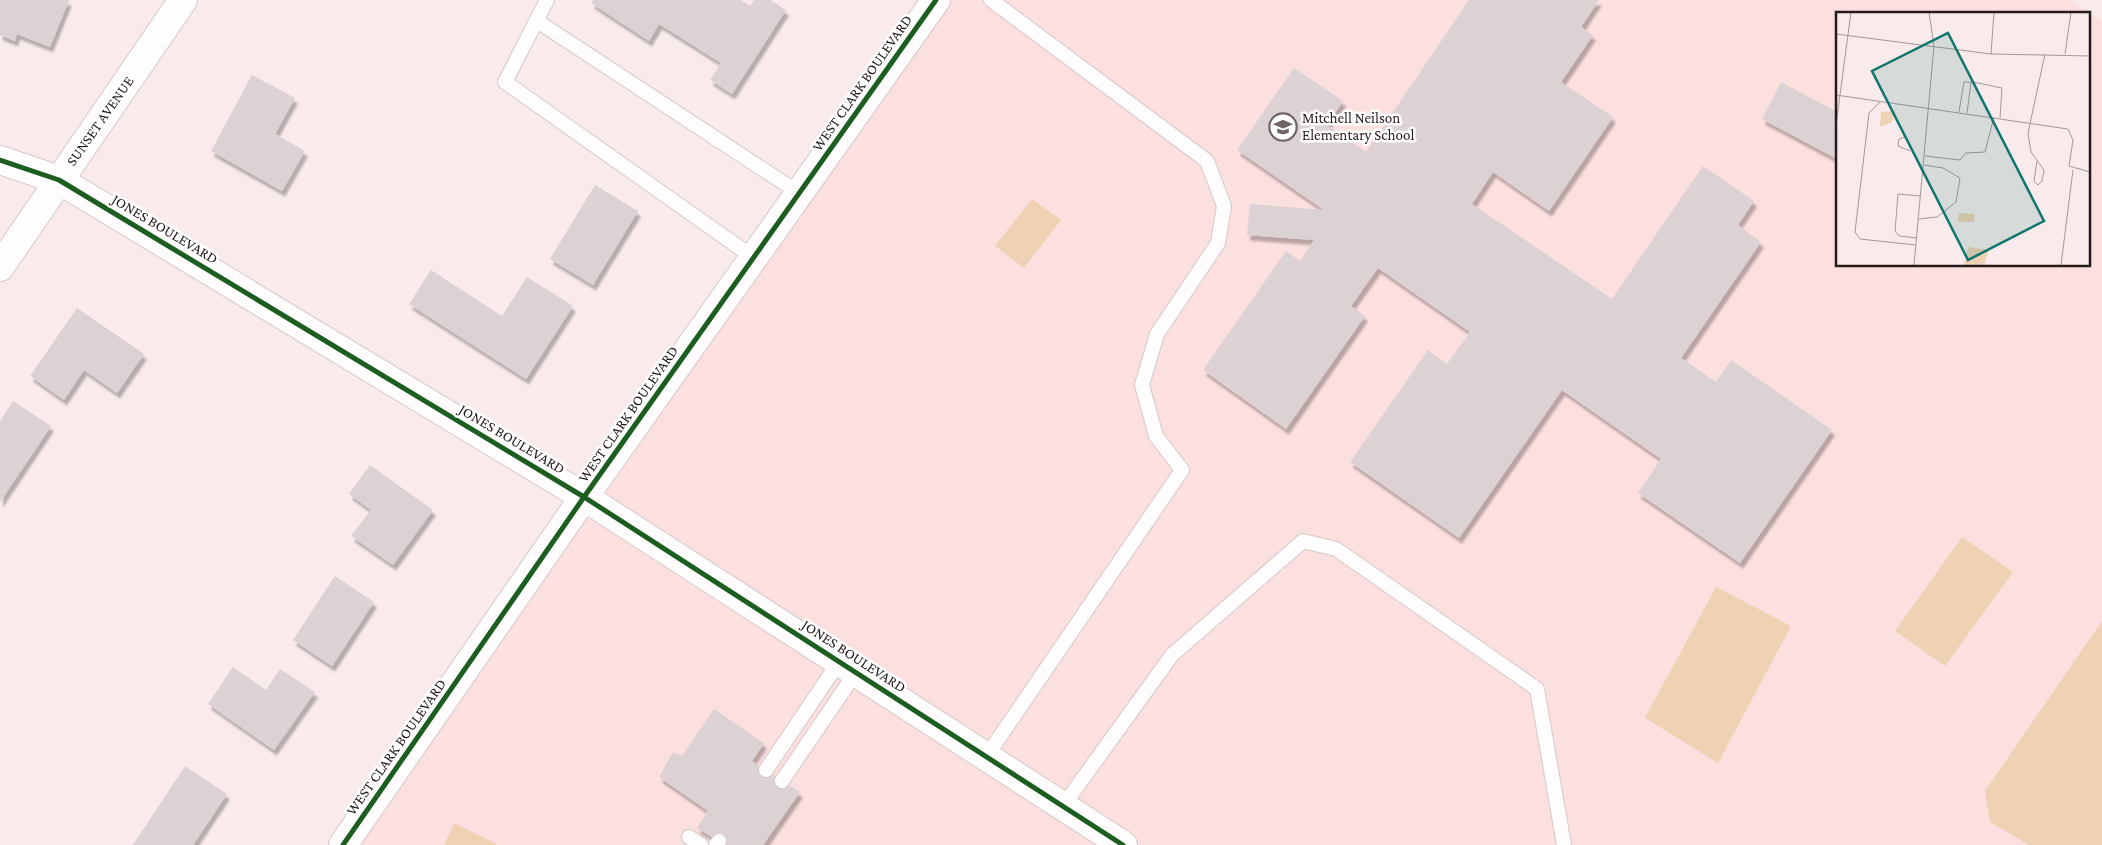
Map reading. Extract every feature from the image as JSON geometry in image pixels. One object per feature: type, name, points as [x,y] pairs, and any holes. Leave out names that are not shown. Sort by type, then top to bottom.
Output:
[{"type":"street","name":"SUNSET AVENUE","points":[[0,267],[183,0]]},
{"type":"street","name":"WEST CLARK BOULEVARD","points":[[344,845],[584,497],[936,0]]},
{"type":"street","name":"JONES BOULEVARD","points":[[0,160],[59,180],[584,497],[1123,845]]},
{"type":"lane","points":[[547,0],[505,82],[754,258]]},
{"type":"lane","points":[[986,757],[1182,470],[1156,436],[1142,385],[1157,334],[1218,242],[1224,206],[1207,161],[991,0]]},
{"type":"lane","points":[[536,21],[799,193]]},
{"type":"lane","points":[[1063,806],[1172,655],[1304,541],[1336,549],[1537,689],[1564,845]]},
{"type":"lane","points":[[766,770],[848,667]]},
{"type":"lane","points":[[782,781],[848,667]]},
{"type":"lane","points":[[688,837],[701,845]]},
{"type":"shaded area","points":[[936,0],[2071,0],[2089,12],[1836,12],[1836,266],[2090,266],[2090,13],[2102,21],[2102,845],[343,845]]},
{"type":"shaded area","points":[[1032,199],[1061,220],[1024,268],[995,246]]},
{"type":"shaded area","points":[[1962,537],[2013,572],[1945,666],[1895,631]]},
{"type":"shaded area","points":[[1716,587],[1791,626],[1718,763],[1645,718]]},
{"type":"shaded area","points":[[2102,621],[2102,845],[2029,845],[1990,822],[1985,791]]},
{"type":"shaded area","points":[[454,823],[495,843],[497,845],[444,845]]},
{"type":"building","points":[[0,0],[69,0],[50,47],[17,34],[15,41],[0,35]]},
{"type":"building","points":[[593,0],[741,0],[750,6],[754,0],[770,0],[786,10],[732,94],[710,80],[721,63],[659,24],[649,41],[591,3]]},
{"type":"building","name":"Mitchell Neilson Elementary School","points":[[1469,0],[1599,0],[1581,27],[1593,35],[1561,82],[1613,117],[1549,211],[1493,172],[1472,204],[1612,299],[1703,166],[1754,201],[1738,225],[1761,242],[1681,358],[1716,382],[1731,360],[1832,430],[1740,563],[1638,493],[1661,459],[1562,390],[1459,538],[1350,462],[1428,350],[1447,364],[1470,332],[1378,268],[1351,306],[1365,316],[1286,429],[1203,370],[1286,251],[1300,261],[1314,240],[1247,235],[1250,204],[1324,210],[1237,150],[1294,68],[1343,101],[1327,125],[1366,152]]},
{"type":"building","points":[[252,75],[295,98],[275,134],[305,151],[282,191],[211,151]]},
{"type":"building","points":[[1781,82],[1836,111],[1836,158],[1762,119]]},
{"type":"building","points":[[595,185],[638,211],[593,285],[550,259]]},
{"type":"building","points":[[431,270],[502,316],[527,277],[573,306],[526,379],[409,304]]},
{"type":"building","points":[[77,308],[144,354],[117,393],[84,370],[64,400],[30,376]]},
{"type":"building","points":[[13,401],[51,426],[0,502],[0,421]]},
{"type":"building","points":[[370,465],[433,510],[393,565],[351,536],[371,510],[349,494]]},
{"type":"building","points":[[335,576],[374,602],[332,666],[293,640]]},
{"type":"building","points":[[233,667],[266,690],[280,669],[315,692],[274,750],[208,704]]},
{"type":"building","points":[[714,709],[764,743],[752,761],[800,792],[763,845],[725,845],[697,828],[708,811],[659,777],[673,752],[682,756]]},
{"type":"building","points":[[185,766],[227,794],[193,845],[133,845]]},
{"type":"cycle path","points":[[343,845],[584,497],[936,0]]},
{"type":"cycle path","points":[[0,160],[59,180],[584,497],[1123,845]]},
{"type":"place","name":"Mitchell Neilson Elementary School","points":[[1283,127]]}]
